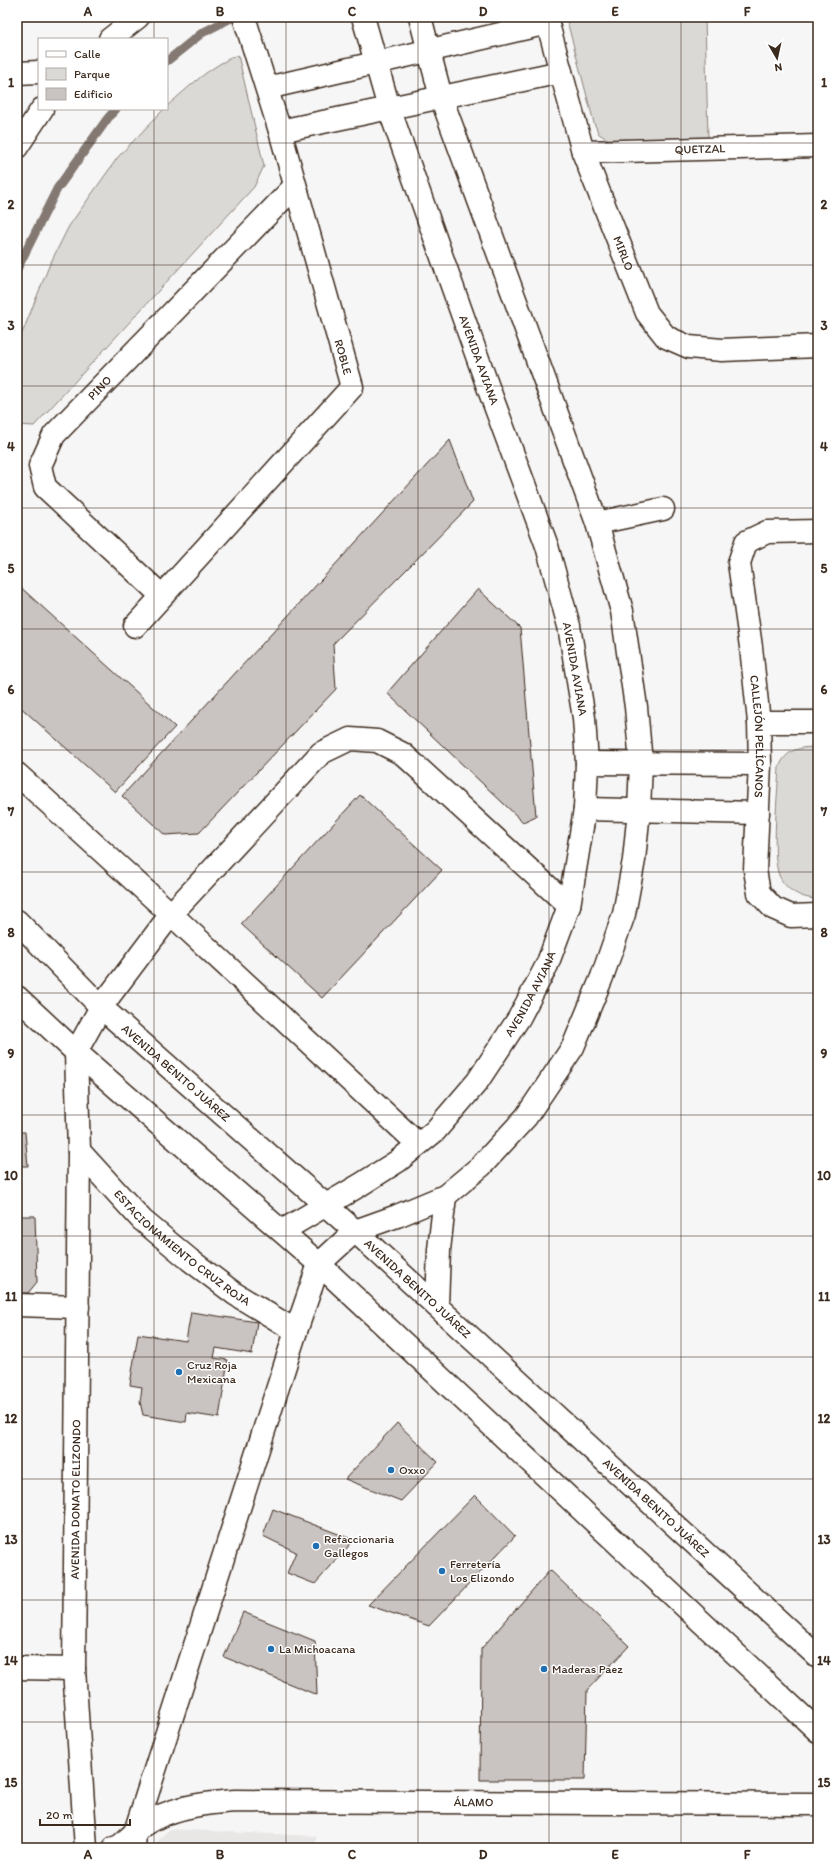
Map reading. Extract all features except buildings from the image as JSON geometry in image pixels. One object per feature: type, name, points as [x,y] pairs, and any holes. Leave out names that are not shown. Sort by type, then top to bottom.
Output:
[{"type":"street","points":[[111,38],[138,17]]},
{"type":"street","name":"AVENIDA AVIANA","points":[[282,1231],[366,1181],[398,1160],[435,1131],[477,1082],[519,1018],[547,965],[569,906],[585,809],[587,763],[584,718],[569,626],[547,546],[389,108],[363,17]]},
{"type":"street","points":[[135,1840],[296,1331],[319,1264],[356,1231],[445,1196],[481,1166],[526,1117],[573,1047],[602,977],[624,914],[634,860],[639,810],[640,763],[636,707],[622,611],[597,523],[441,97],[420,17]]},
{"type":"street","points":[[267,88],[428,51],[547,20]]},
{"type":"street","name":"MIRLO","points":[[547,20],[583,152],[647,313],[666,337],[690,347],[722,350],[818,346]]},
{"type":"street","name":"ROBLE","points":[[135,626],[352,387],[280,131],[247,27]]},
{"type":"street","points":[[17,73],[38,72]]},
{"type":"street","points":[[280,131],[561,72]]},
{"type":"street","points":[[17,147],[41,110]]},
{"type":"street","name":"QUETZAL","points":[[583,152],[818,146]]},
{"type":"street","name":"PINO","points":[[162,596],[45,487],[40,466],[54,435],[295,186]]},
{"type":"street","points":[[597,523],[663,509]]},
{"type":"street","name":"CALLEJÓN PELÍCANOS","points":[[818,531],[767,532],[746,542],[739,563],[751,647],[759,722],[760,764],[755,870],[759,893],[773,908],[791,916],[818,915]]},
{"type":"street","points":[[759,722],[818,722]]},
{"type":"street","points":[[76,1052],[101,1007],[171,914],[321,753],[350,739],[377,741],[404,754],[569,906]]},
{"type":"street","points":[[587,763],[760,764]]},
{"type":"street","points":[[17,774],[171,914],[418,1144]]},
{"type":"street","points":[[585,809],[758,813]]},
{"type":"street","name":"AVENIDA BENITO JUÁREZ","points":[[17,921],[101,1007],[356,1231],[818,1657]]},
{"type":"street","points":[[17,996],[76,1052],[319,1264],[818,1731]]},
{"type":"street","name":"AVENIDA DONATO ELIZONDO","points":[[76,1052],[79,1151],[74,1669],[86,1848]]},
{"type":"street","name":"ESTACIONAMIENTO CRUZ ROJA","points":[[79,1151],[142,1220],[190,1260],[235,1294],[296,1331]]},
{"type":"street","points":[[437,1306],[439,1250],[445,1196]]},
{"type":"street","points":[[17,1305],[78,1307]]},
{"type":"street","points":[[17,1668],[74,1669]]},
{"type":"street","name":"ÁLAMO","points":[[114,1848],[135,1840],[153,1819],[174,1811],[204,1804],[235,1801],[818,1804]]},
{"type":"shaded area","points":[[169,1829],[316,1836],[317,1848],[155,1848],[155,1844]]},
{"type":"green space","points":[[566,17],[705,17],[708,138],[609,140],[599,134],[594,123]]},
{"type":"green space","points":[[238,55],[264,166],[254,187],[34,426],[17,425],[17,346],[49,266],[69,226],[118,157],[163,110],[168,110],[168,105],[192,84],[228,59]]},
{"type":"green space","points":[[818,747],[818,899],[812,899],[795,893],[785,885],[779,875],[775,853],[776,806],[779,767],[782,761],[794,750]]},
{"type":"waterway","points":[[168,60],[202,33],[233,17]]},
{"type":"waterway","points":[[17,269],[57,189],[115,110]]},
{"type":"place","name":"Cruz Roja Mexicana","points":[[179,1372]]},
{"type":"place","name":"Oxxo","points":[[391,1470]]},
{"type":"place","name":"Refaccionaria Gallegos","points":[[316,1546]]},
{"type":"place","name":"Ferretería Los Elizondo","points":[[442,1571]]},
{"type":"place","name":"La Michoacana","points":[[271,1649]]},
{"type":"place","name":"Maderas Paez","points":[[544,1669]]}]
